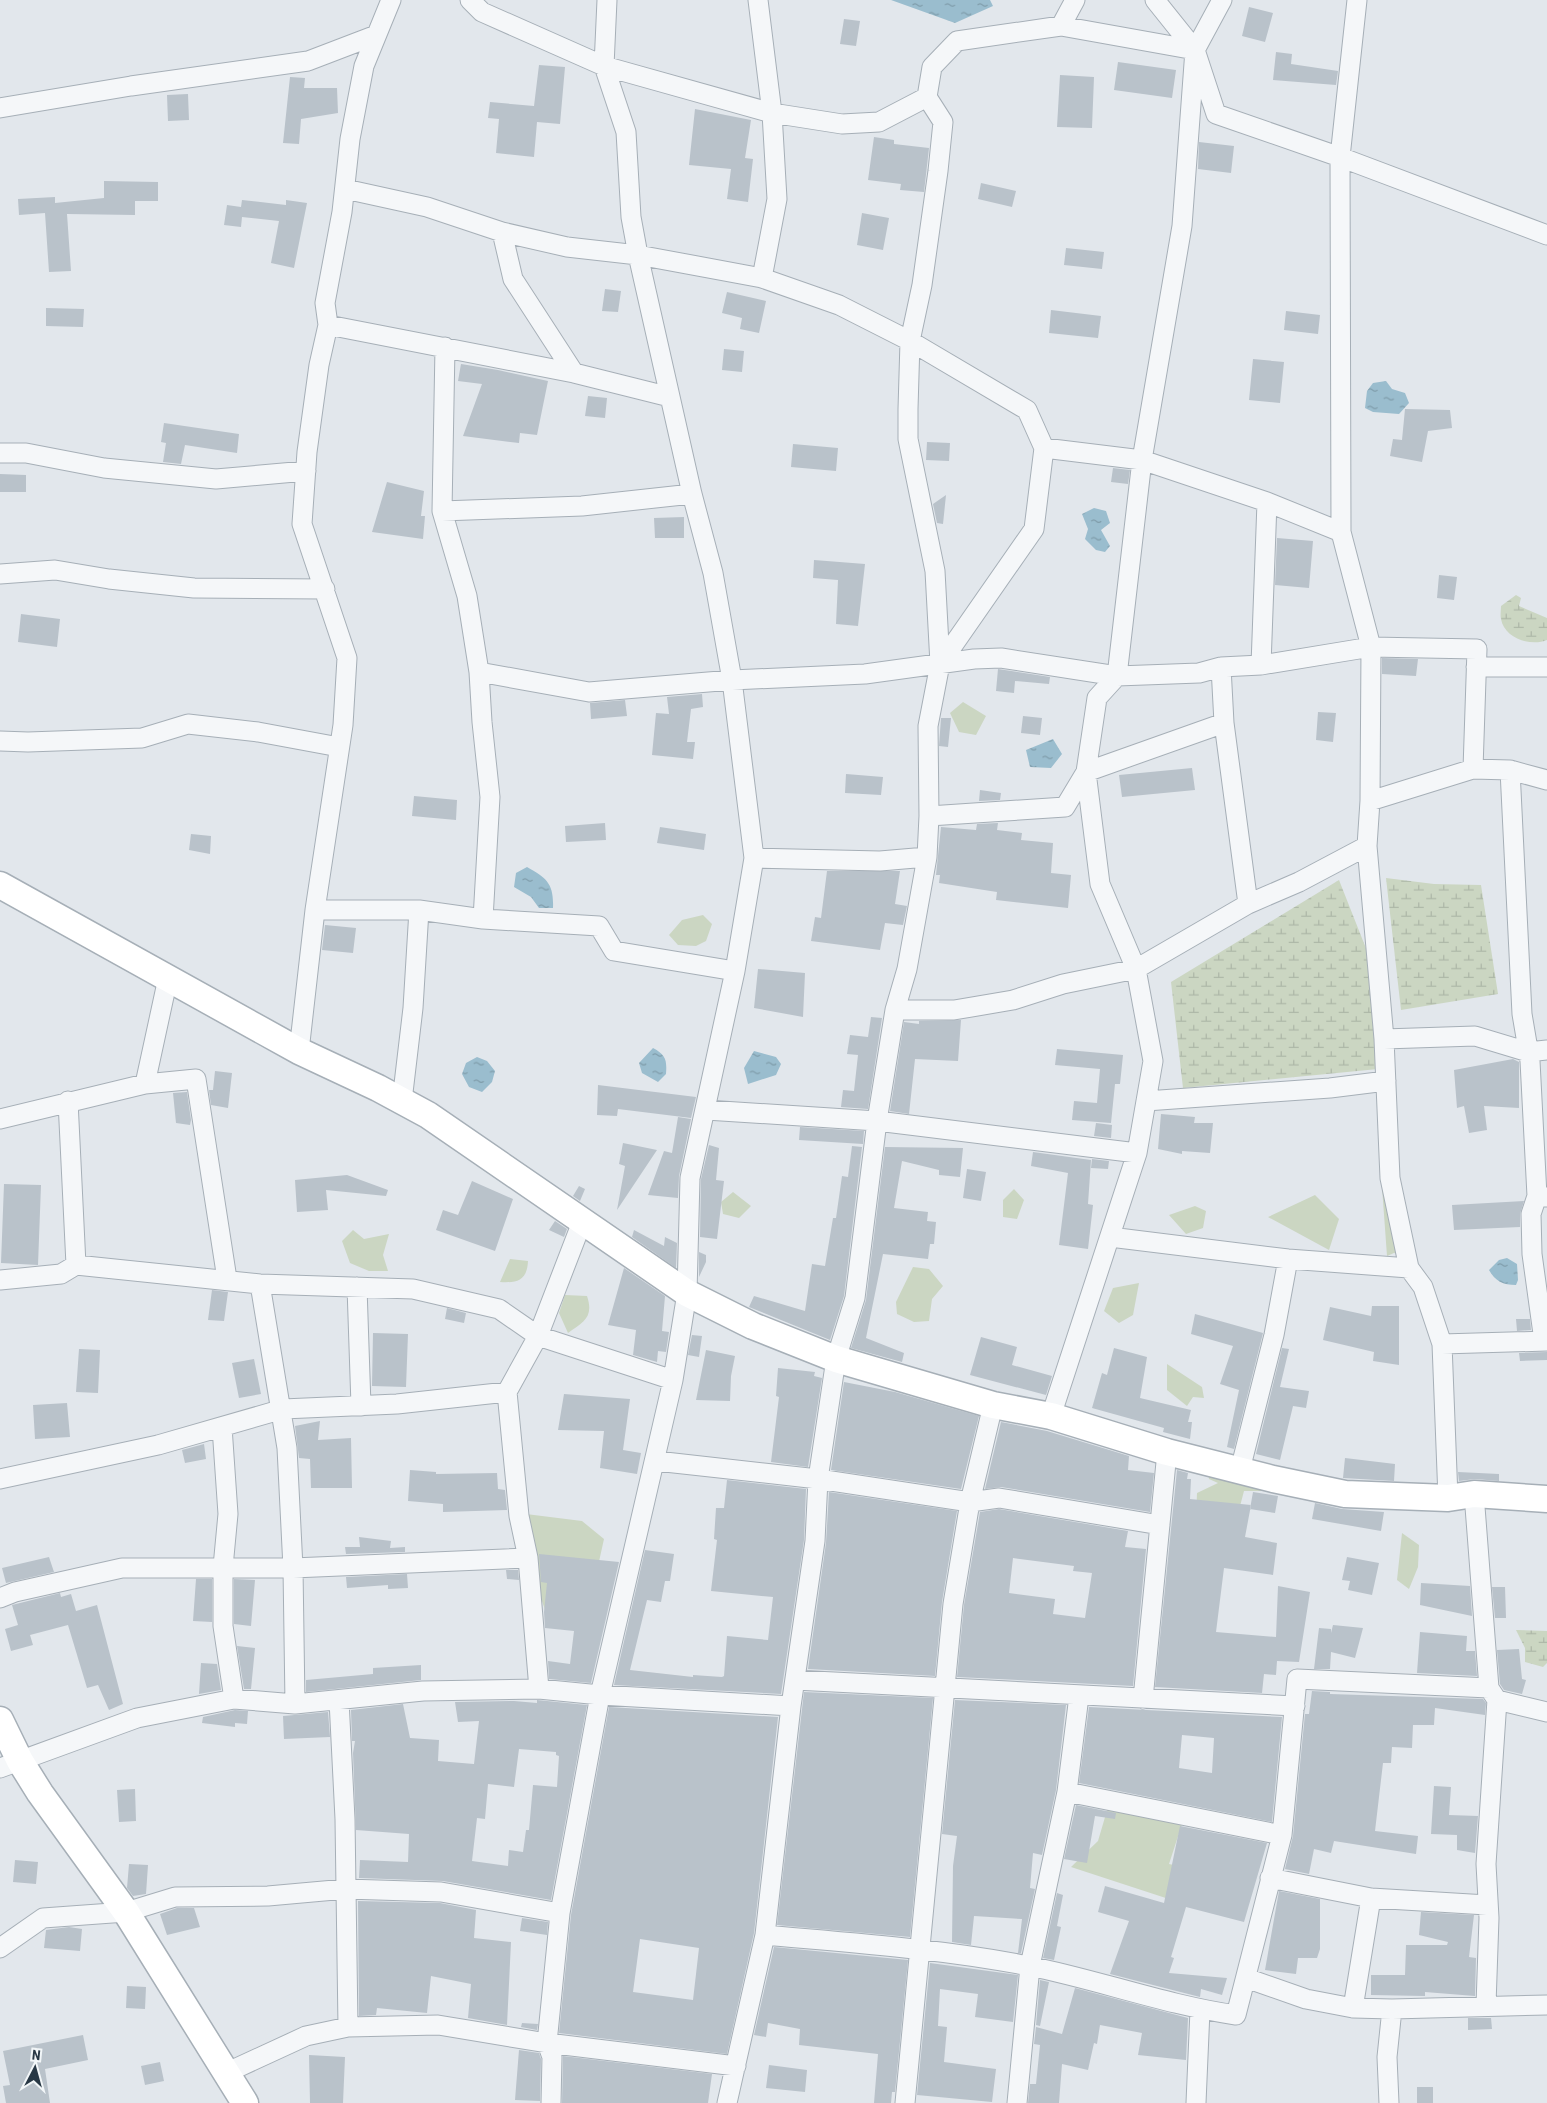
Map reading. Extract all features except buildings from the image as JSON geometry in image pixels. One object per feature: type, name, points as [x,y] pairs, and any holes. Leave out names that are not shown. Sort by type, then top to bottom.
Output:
[{"type":"street","points":[[299,1051],[315,910],[339,747],[347,658],[302,524],[306,472],[319,365],[328,325],[325,303],[345,189],[350,139],[364,66],[391,0]]},
{"type":"street","points":[[470,0],[482,12],[604,66],[772,114],[842,124],[879,122],[927,97]]},
{"type":"street","points":[[551,2103],[552,2057],[547,2042],[560,1913],[600,1696],[656,1461],[673,1380],[687,1293],[690,1178],[735,971],[754,858],[732,680],[714,573],[692,494],[638,255],[631,217],[626,132],[604,66],[607,0]]},
{"type":"street","points":[[758,0],[772,114],[777,199],[762,278]]},
{"type":"street","points":[[1061,26],[1075,0]]},
{"type":"street","points":[[1155,0],[1195,50],[1216,114],[1340,157],[1547,235]]},
{"type":"street","points":[[1052,1416],[1137,1153],[1153,1061],[1136,968],[1100,884],[1086,772],[1097,698],[1117,676],[1142,460],[1182,226],[1195,50],[1222,0]]},
{"type":"street","points":[[1357,0],[1340,157],[1341,532],[1371,647],[1370,801],[1367,846],[1384,1039],[1390,1178],[1409,1268],[1423,1287],[1442,1344],[1461,1496],[1493,1694],[1486,1864],[1489,1918],[1486,2006]]},
{"type":"street","points":[[727,2103],[765,1935],[795,1680],[815,1541],[818,1479],[836,1359],[855,1298],[877,1121],[894,1010],[907,969],[926,857],[929,816],[928,726],[940,664],[935,571],[908,439],[910,341],[922,285],[943,122],[927,97],[932,67],[957,40],[1061,26],[1195,50]]},
{"type":"street","points":[[0,108],[131,86],[308,60],[376,35]]},
{"type":"street","points":[[345,189],[426,207],[502,232],[567,246],[638,255],[762,278],[839,305],[910,341],[1027,410],[1044,448],[1034,530],[940,664]]},
{"type":"street","points":[[502,232],[513,279],[574,373]]},
{"type":"street","points":[[328,325],[574,373],[670,397]]},
{"type":"street","points":[[445,347],[442,511],[466,596],[480,672],[482,722],[490,797],[483,919]]},
{"type":"street","points":[[1044,448],[1142,460],[1267,502],[1341,532]]},
{"type":"street","points":[[0,453],[26,453],[104,468],[216,479],[306,472]]},
{"type":"street","points":[[442,511],[582,506],[692,494]]},
{"type":"street","points":[[1261,665],[1267,502]]},
{"type":"street","points":[[0,574],[55,570],[109,579],[194,588],[325,589]]},
{"type":"street","points":[[480,672],[589,692],[732,680],[865,674],[1001,658],[1117,676],[1199,673],[1221,667],[1261,665],[1371,647],[1478,649],[1473,769]]},
{"type":"street","points":[[1221,667],[1224,723],[1248,904]]},
{"type":"street","points":[[1476,667],[1547,667]]},
{"type":"street","points":[[929,816],[1065,807],[1086,772],[1224,723]]},
{"type":"street","points":[[0,741],[28,742],[142,738],[188,724],[258,732],[339,747]]},
{"type":"street","points":[[1370,801],[1473,769],[1510,770],[1547,780]]},
{"type":"street","points":[[1442,1344],[1546,1341],[1532,1254],[1530,1214],[1542,1196],[1530,1061],[1522,1014],[1510,770]]},
{"type":"street","points":[[894,1010],[954,1010],[1013,1000],[1063,984],[1136,968],[1248,904],[1299,882],[1367,846]]},
{"type":"street","points":[[754,858],[880,860],[926,857]]},
{"type":"street","points":[[0,886],[299,1051],[402,1101],[442,1124],[687,1293],[753,1326],[836,1359],[993,1405],[1052,1416],[1167,1452],[1345,1494],[1547,1499]]},
{"type":"street","points":[[315,910],[419,910],[483,919],[599,926],[614,951],[735,971]]},
{"type":"street","points":[[402,1101],[413,1008],[419,910]]},
{"type":"street","points":[[144,1084],[168,978]]},
{"type":"street","points":[[1384,1039],[1475,1036],[1528,1052],[1547,1050]]},
{"type":"street","points":[[0,1119],[144,1084],[196,1079],[228,1279]]},
{"type":"street","points":[[1146,1101],[1330,1088],[1386,1082]]},
{"type":"street","points":[[68,1101],[76,1265]]},
{"type":"street","points":[[706,1110],[877,1121],[1137,1153]]},
{"type":"street","points":[[539,1690],[528,1558],[519,1516],[507,1392],[538,1336],[582,1222]]},
{"type":"street","points":[[1110,1237],[1288,1259],[1409,1268]]},
{"type":"street","points":[[1240,1470],[1274,1335],[1288,1259]]},
{"type":"street","points":[[0,1280],[61,1274],[76,1265],[228,1279],[260,1284],[413,1289],[499,1309],[538,1336],[673,1380]]},
{"type":"street","points":[[260,1284],[288,1448],[293,1568],[295,1704]]},
{"type":"street","points":[[357,1287],[361,1406]]},
{"type":"street","points":[[0,1479],[158,1445],[283,1410],[361,1406],[507,1392]]},
{"type":"street","points":[[905,2103],[922,1949],[943,1689],[952,1604],[970,1502],[993,1405]]},
{"type":"street","points":[[222,1427],[228,1514],[223,1567],[223,1626],[234,1699]]},
{"type":"street","points":[[1143,1699],[1167,1452]]},
{"type":"street","points":[[656,1461],[818,1479],[970,1502],[999,1498],[1160,1525]]},
{"type":"street","points":[[0,1598],[15,1592],[122,1568],[293,1568],[528,1558]]},
{"type":"street","points":[[765,1935],[922,1949],[1030,1966],[1200,2010],[1236,2015],[1282,1835],[1297,1679],[1493,1694],[1547,1712]]},
{"type":"street","points":[[795,1680],[1295,1706]]},
{"type":"street","points":[[10,1765],[137,1718],[234,1699],[295,1704],[423,1691],[539,1690],[600,1696],[792,1706]]},
{"type":"street","points":[[1017,2103],[1030,1966],[1067,1792],[1080,1696]]},
{"type":"street","points":[[339,1700],[346,1889],[348,2027]]},
{"type":"street","points":[[0,1720],[10,1765],[40,1793],[126,1912],[228,2072],[245,2103]]},
{"type":"street","points":[[1067,1792],[1282,1835]]},
{"type":"street","points":[[1270,1878],[1371,1898],[1487,1905]]},
{"type":"street","points":[[0,1948],[43,1918],[126,1912],[175,1898],[268,1896],[346,1889],[441,1892],[560,1913]]},
{"type":"street","points":[[1353,2008],[1371,1898]]},
{"type":"street","points":[[1246,1978],[1306,1999],[1353,2008],[1392,2009],[1547,2005]]},
{"type":"street","points":[[1390,2103],[1386,2057],[1392,2009]]},
{"type":"street","points":[[1196,2103],[1200,2010]]},
{"type":"street","points":[[228,2072],[306,2036],[348,2027],[438,2025],[547,2042],[736,2066]]},
{"type":"green space","points":[[1516,595],[1521,598],[1519,606],[1547,618],[1547,640],[1533,642],[1519,639],[1503,626],[1501,606]]},
{"type":"green space","points":[[963,702],[986,716],[976,735],[959,732],[950,713]]},
{"type":"green space","points":[[1386,878],[1434,884],[1481,885],[1498,994],[1401,1010]]},
{"type":"green space","points":[[1339,880],[1369,956],[1378,1069],[1183,1088],[1171,982]]},
{"type":"green space","points":[[703,915],[712,924],[706,941],[696,946],[678,945],[669,935],[682,920]]},
{"type":"green space","points":[[1385,1169],[1402,1255],[1394,1253],[1387,1256],[1382,1187]]},
{"type":"green space","points":[[1014,1189],[1024,1200],[1017,1219],[1003,1217],[1003,1200]]},
{"type":"green space","points":[[733,1192],[751,1206],[739,1218],[723,1214],[721,1202]]},
{"type":"green space","points":[[1315,1195],[1339,1219],[1329,1250],[1268,1217]]},
{"type":"green space","points":[[1195,1206],[1206,1211],[1203,1228],[1186,1234],[1169,1215]]},
{"type":"green space","points":[[353,1230],[364,1239],[389,1234],[383,1255],[388,1271],[369,1271],[350,1263],[342,1241]]},
{"type":"green space","points":[[510,1259],[528,1261],[526,1273],[516,1281],[500,1282]]},
{"type":"green space","points":[[913,1267],[929,1269],[943,1286],[932,1299],[929,1321],[914,1322],[897,1314],[896,1302]]},
{"type":"green space","points":[[1139,1283],[1133,1315],[1119,1323],[1104,1311],[1113,1288]]},
{"type":"green space","points":[[565,1295],[587,1296],[589,1303],[586,1318],[579,1326],[568,1333],[559,1313]]},
{"type":"green space","points":[[1167,1364],[1202,1387],[1204,1398],[1193,1397],[1187,1406],[1167,1390]]},
{"type":"green space","points":[[1208,1469],[1272,1491],[1244,1491],[1239,1510],[1195,1544],[1197,1493],[1218,1483],[1209,1479]]},
{"type":"green space","points":[[526,1514],[582,1521],[604,1539],[594,1584],[548,1618],[537,1587]]},
{"type":"green space","points":[[1402,1533],[1419,1545],[1418,1567],[1409,1589],[1397,1580]]},
{"type":"green space","points":[[1516,1630],[1547,1631],[1547,1663],[1543,1667],[1525,1662],[1525,1648]]},
{"type":"green space","points":[[1108,1807],[1182,1824],[1169,1864],[1201,1871],[1181,1903],[1071,1867],[1098,1841]]},
{"type":"water","points":[[891,0],[990,0],[993,6],[955,23]]},
{"type":"water","points":[[1386,381],[1392,389],[1405,393],[1409,403],[1399,414],[1373,412],[1365,408],[1367,391],[1373,383]]},
{"type":"water","points":[[1094,508],[1106,511],[1110,523],[1101,530],[1110,546],[1105,552],[1096,550],[1085,539],[1088,529],[1082,514]]},
{"type":"water","points":[[1053,739],[1062,754],[1051,768],[1030,767],[1026,750]]},
{"type":"water","points":[[527,867],[544,878],[548,883],[552,893],[553,908],[539,908],[531,897],[514,887],[516,873]]},
{"type":"water","points":[[653,1048],[661,1053],[666,1061],[666,1074],[658,1082],[642,1073],[639,1063]]},
{"type":"water","points":[[754,1051],[776,1057],[781,1064],[776,1075],[748,1084],[744,1068]]},
{"type":"water","points":[[477,1057],[487,1061],[495,1071],[492,1082],[482,1092],[469,1087],[462,1074],[466,1063]]},
{"type":"water","points":[[1507,1258],[1517,1264],[1518,1280],[1516,1285],[1500,1282],[1489,1270],[1499,1260]]}]
